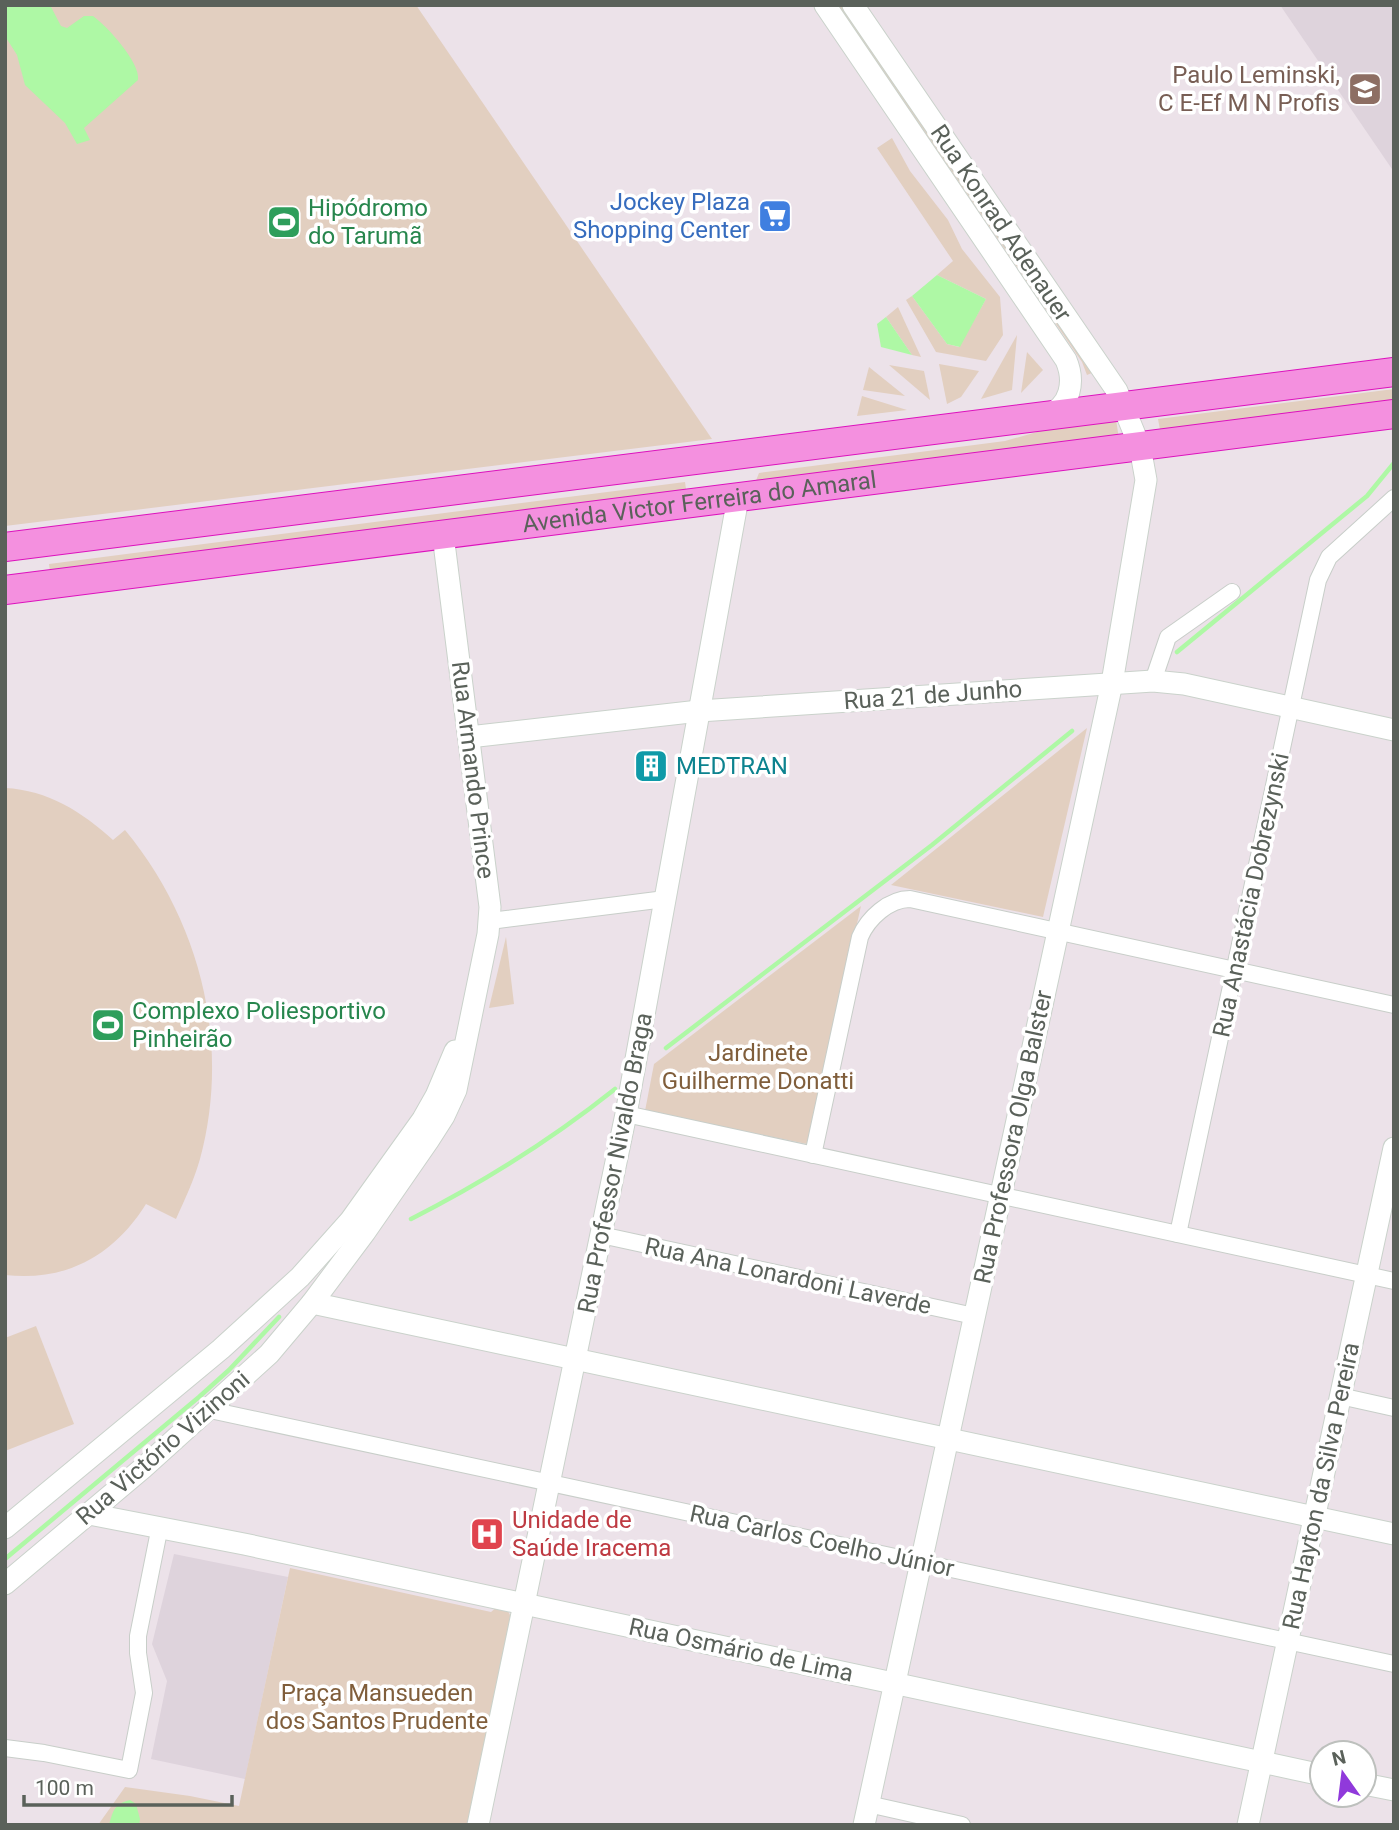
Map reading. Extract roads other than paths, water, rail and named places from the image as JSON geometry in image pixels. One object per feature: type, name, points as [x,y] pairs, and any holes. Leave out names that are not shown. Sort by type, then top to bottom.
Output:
[{"type":"highway","name":"Avenida Victor Ferreira do Amaral","points":[[19,545],[1394,372]]},
{"type":"highway","name":"Avenida Victor Ferreira do Amaral","points":[[5,590],[1394,414]]},
{"type":"highway","points":[[738,498],[745,478],[754,466],[782,449]]},
{"type":"highway","points":[[19,545],[24,554],[22,568],[27,578],[38,586]]},
{"type":"street","name":"Rua Konrad Adenauer","points":[[825,5],[1066,360],[1071,377],[1069,392],[1062,407],[1046,415]]},
{"type":"street","name":"Rua Konrad Adenauer","points":[[853,5],[1117,391],[1140,447]]},
{"type":"street","name":"Rua Professora Olga Balster","points":[[866,1815],[1112,682],[1146,480],[1140,447]]},
{"type":"street","name":"Rua Professor Nivaldo Braga","points":[[478,1825],[626,1114],[738,498]]},
{"type":"street","name":"Rua Anastácia Dobrezynski","points":[[1178,1234],[1318,580],[1329,557],[1394,498]]},
{"type":"street","name":"Rua Armando Prince","points":[[312,1303],[365,1232],[444,1116],[462,1069],[490,921],[489,894],[443,535]]},
{"type":"street","points":[[1153,681],[1168,637],[1232,592]]},
{"type":"street","name":"Rua 21 de Junho","points":[[469,737],[699,711],[1153,681],[1184,684],[1394,730]]},
{"type":"street","points":[[490,921],[665,899]]},
{"type":"street","points":[[813,1155],[860,937],[878,913],[897,901],[910,899],[1394,1005]]},
{"type":"street","name":"Rua Armando Prince","points":[[280,1297],[325,1252],[423,1119],[444,1079],[474,1003]]},
{"type":"street","points":[[626,1114],[1394,1281]]},
{"type":"street","name":"Rua Hayton da Silva Pereira","points":[[1248,1825],[1394,1148]]},
{"type":"street","name":"Rua Ana Lonardoni Laverde","points":[[601,1235],[974,1316]]},
{"type":"street","name":"Rua Victório Vizinoni","points":[[5,1528],[190,1376],[280,1297]]},
{"type":"street","points":[[312,1303],[1394,1534]]},
{"type":"street","name":"Rua Victório Vizinoni","points":[[5,1584],[210,1410],[269,1354],[312,1303]]},
{"type":"street","points":[[1340,1396],[1394,1408]]},
{"type":"street","name":"Rua Carlos Coelho Júnior","points":[[210,1410],[1394,1664]]},
{"type":"street","name":"Rua Osmário de Lima","points":[[124,1485],[140,1514],[160,1526]]},
{"type":"street","name":"Rua Osmário de Lima","points":[[89,1514],[160,1526],[1308,1772]]},
{"type":"street","points":[[5,1748],[129,1770],[144,1693],[138,1636],[160,1526]]},
{"type":"street","points":[[866,1815],[962,1825]]},
{"type":"waterway","points":[[1177,652],[1367,496],[1394,463]]},
{"type":"waterway","points":[[666,1048],[932,845],[1072,731]]},
{"type":"waterway","points":[[411,1219],[516,1159],[615,1089]]},
{"type":"waterway","points":[[5,1559],[199,1397],[229,1370],[279,1317]]},
{"type":"place","name":"Paulo Leminski, C E-Ef M N Profis","points":[[1365,89]]},
{"type":"place","name":"Jockey Plaza Shopping Center","points":[[775,216]]},
{"type":"place","name":"Hipódromo do Tarumã","points":[[284,222]]},
{"type":"place","name":"MEDTRAN","points":[[651,766]]},
{"type":"place","name":"Complexo Poliesportivo Pinheirão","points":[[108,1025]]},
{"type":"place","name":"Unidade de Saúde Iracema","points":[[487,1534]]},
{"type":"park label","name":"Jardinete Guilherme Donatti","points":[[758,1067]]},
{"type":"park label","name":"Praça Mansueden dos Santos Prudente","points":[[377,1707]]}]
